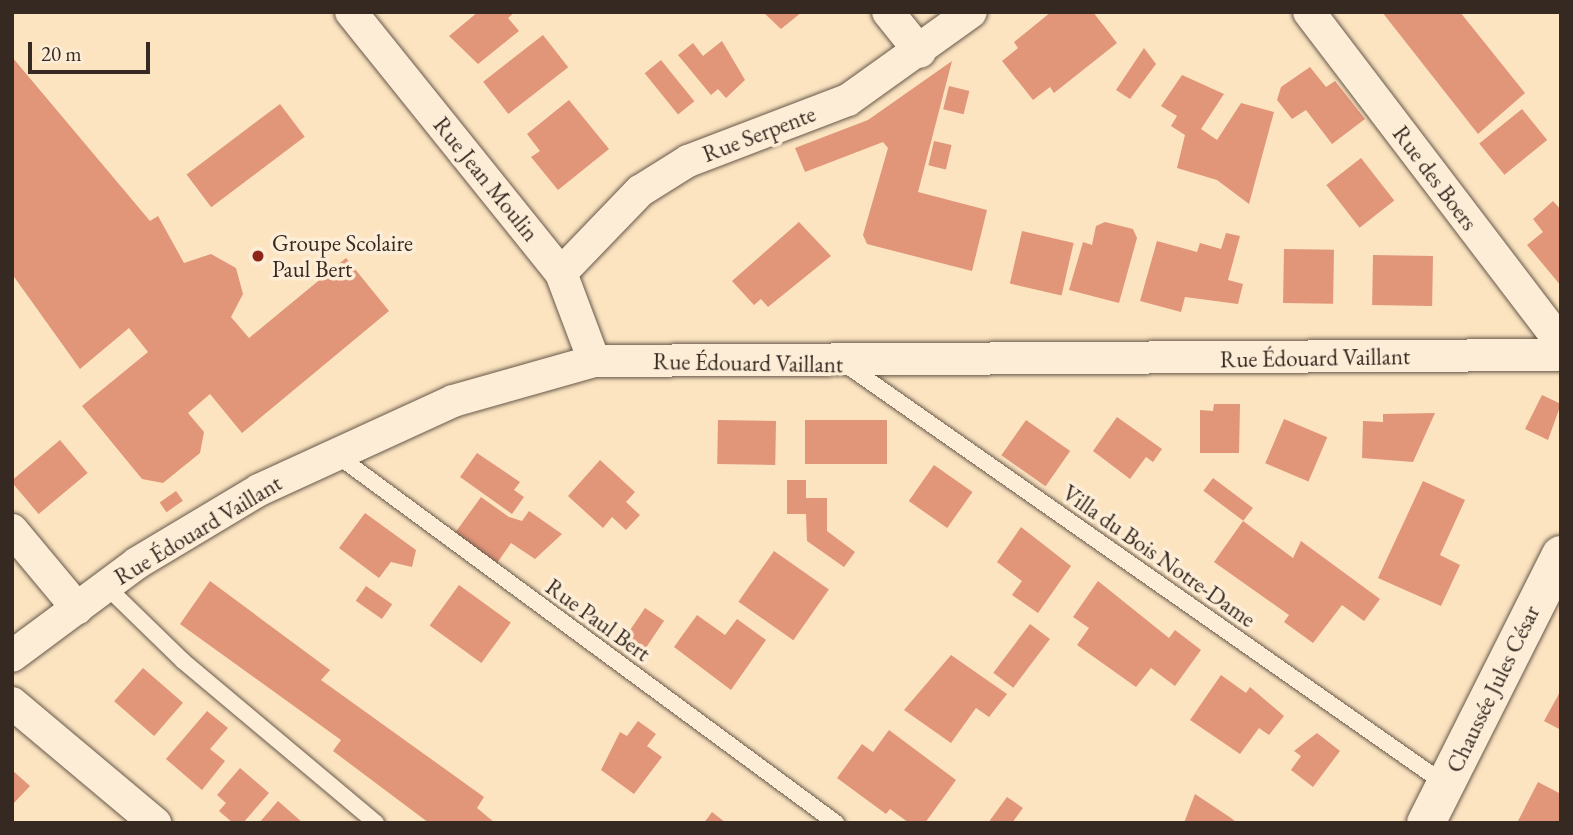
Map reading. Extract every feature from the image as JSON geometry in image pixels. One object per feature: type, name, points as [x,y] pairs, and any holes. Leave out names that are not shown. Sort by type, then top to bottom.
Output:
[{"type":"street","name":"Rue Jean Moulin","points":[[351,12],[561,273],[594,360]]},
{"type":"street","points":[[888,12],[920,52]]},
{"type":"street","name":"Rue Serpente","points":[[561,273],[640,191],[688,161],[848,100],[920,52],[971,12]]},
{"type":"street","name":"Rue des Boers","points":[[1309,12],[1561,343]]},
{"type":"street","name":"Rue Édouard Vaillant","points":[[12,656],[106,586],[258,490],[334,453],[453,401],[594,360],[845,364],[1561,355]]},
{"type":"street","points":[[12,530],[77,608]]},
{"type":"street","name":"Chaussée Jules César","points":[[1426,823],[1561,555]]},
{"type":"street","points":[[12,703],[155,823]]},
{"type":"lane","name":"Villa du Bois Notre-Dame","points":[[845,364],[1447,785]]},
{"type":"lane","name":"Rue Paul Bert","points":[[334,453],[836,823]]},
{"type":"lane","points":[[106,586],[183,661],[376,823]]},
{"type":"building","points":[[478,12],[515,12],[508,18],[519,31],[478,64],[449,36]]},
{"type":"building","points":[[763,12],[802,12],[781,29]]},
{"type":"building","points":[[1051,12],[1093,12],[1117,43],[1054,93],[1050,87],[1033,100],[1002,61],[1018,48],[1014,42]]},
{"type":"building","points":[[1382,12],[1460,12],[1525,93],[1478,134]]},
{"type":"building","points":[[543,35],[568,67],[508,114],[483,82]]},
{"type":"building","points":[[722,41],[745,80],[726,98],[718,89],[711,95],[678,55],[693,43],[703,56]]},
{"type":"building","points":[[1144,48],[1156,64],[1130,99],[1116,90]]},
{"type":"building","points":[[12,57],[150,221],[158,216],[184,263],[211,254],[236,268],[243,294],[231,317],[249,338],[346,258],[389,311],[242,433],[210,394],[188,413],[204,432],[200,453],[163,483],[142,479],[82,406],[148,352],[129,328],[80,369],[12,274]]},
{"type":"building","points":[[661,60],[694,101],[678,114],[645,73]]},
{"type":"building","points":[[952,61],[918,192],[987,210],[972,271],[867,244],[863,235],[888,148],[883,142],[805,172],[795,148],[868,120]]},
{"type":"building","points":[[1310,67],[1326,87],[1335,81],[1365,119],[1332,144],[1306,110],[1292,119],[1277,100],[1281,87]]},
{"type":"building","points":[[1182,75],[1224,94],[1201,129],[1217,140],[1241,103],[1274,112],[1249,204],[1217,180],[1177,168],[1185,135],[1171,126],[1177,116],[1161,106]]},
{"type":"building","points":[[949,86],[969,91],[964,114],[943,109]]},
{"type":"building","points":[[569,100],[609,149],[558,190],[531,157],[540,151],[527,134]]},
{"type":"building","points":[[280,104],[305,137],[211,207],[187,174]]},
{"type":"building","points":[[1522,109],[1547,140],[1504,175],[1479,144]]},
{"type":"building","points":[[934,141],[952,145],[946,169],[928,165]]},
{"type":"building","points":[[1361,158],[1394,201],[1360,228],[1326,185]]},
{"type":"building","points":[[1553,201],[1561,210],[1561,286],[1527,245],[1543,232],[1533,219]]},
{"type":"building","points":[[799,222],[831,256],[768,307],[761,299],[754,305],[732,281]]},
{"type":"building","points":[[1105,222],[1133,229],[1137,238],[1119,303],[1069,290],[1083,242],[1092,245],[1096,226]]},
{"type":"building","points":[[1022,231],[1074,243],[1061,296],[1010,284]]},
{"type":"building","points":[[1226,233],[1240,236],[1228,280],[1243,284],[1238,304],[1185,297],[1181,312],[1140,301],[1157,241],[1197,252],[1200,243],[1221,249]]},
{"type":"building","points":[[1284,249],[1334,250],[1333,304],[1283,303]]},
{"type":"building","points":[[1373,255],[1433,256],[1432,306],[1372,305]]},
{"type":"building","points":[[1542,395],[1561,404],[1548,440],[1525,429]]},
{"type":"building","points":[[1214,404],[1240,404],[1239,453],[1200,453],[1200,410],[1213,411]]},
{"type":"building","points":[[1435,413],[1413,462],[1362,458],[1363,421],[1383,422],[1383,414]]},
{"type":"building","points":[[1117,417],[1162,449],[1153,462],[1146,457],[1130,479],[1093,451]]},
{"type":"building","points":[[1284,419],[1327,437],[1309,482],[1265,463]]},
{"type":"building","points":[[718,420],[776,421],[775,465],[717,464]]},
{"type":"building","points":[[805,420],[887,420],[887,464],[805,464]]},
{"type":"building","points":[[1026,420],[1070,451],[1046,486],[1001,455]]},
{"type":"building","points":[[60,440],[88,473],[39,514],[12,480]]},
{"type":"building","points":[[477,453],[520,482],[514,490],[524,497],[512,514],[460,477]]},
{"type":"building","points":[[600,460],[635,492],[626,502],[640,515],[626,530],[612,517],[603,528],[568,496]]},
{"type":"building","points":[[934,465],[973,492],[947,528],[909,501]]},
{"type":"building","points":[[1213,478],[1253,508],[1243,521],[1203,491]]},
{"type":"building","points":[[787,480],[806,480],[806,498],[827,498],[827,531],[855,552],[844,567],[807,541],[806,514],[787,514]]},
{"type":"building","points":[[1423,481],[1465,500],[1440,555],[1460,565],[1441,606],[1378,578]]},
{"type":"building","points":[[176,491],[183,501],[166,512],[160,502]]},
{"type":"building","points":[[481,497],[509,517],[522,521],[529,511],[562,534],[535,559],[511,543],[497,563],[455,533]]},
{"type":"building","points":[[365,513],[416,550],[412,567],[391,562],[379,578],[339,548]]},
{"type":"building","points":[[1243,521],[1293,558],[1301,541],[1380,599],[1364,621],[1342,605],[1313,643],[1284,622],[1289,615],[1214,562]]},
{"type":"building","points":[[1021,527],[1071,566],[1038,613],[1012,595],[1022,581],[997,562]]},
{"type":"building","points":[[774,551],[829,589],[793,640],[738,602]]},
{"type":"building","points":[[210,581],[330,670],[321,680],[484,797],[477,808],[495,823],[429,823],[333,751],[341,740],[180,624]]},
{"type":"building","points":[[1098,581],[1169,638],[1175,630],[1201,650],[1175,686],[1151,668],[1136,687],[1077,645],[1089,628],[1073,617]]},
{"type":"building","points":[[459,585],[511,623],[481,663],[430,625]]},
{"type":"building","points":[[366,586],[392,604],[382,619],[356,601]]},
{"type":"building","points":[[645,608],[664,621],[644,651],[625,638]]},
{"type":"building","points":[[697,615],[725,635],[737,619],[766,640],[731,690],[674,647]]},
{"type":"building","points":[[1030,624],[1050,639],[1013,688],[993,673]]},
{"type":"building","points":[[951,655],[1007,694],[989,717],[976,708],[951,743],[904,710]]},
{"type":"building","points":[[143,668],[183,703],[154,736],[114,701]]},
{"type":"building","points":[[1221,675],[1246,693],[1250,687],[1284,716],[1269,735],[1259,728],[1240,754],[1190,720]]},
{"type":"building","points":[[1561,690],[1561,730],[1544,721]]},
{"type":"building","points":[[207,711],[228,728],[210,749],[225,761],[202,790],[166,759]]},
{"type":"building","points":[[638,721],[656,734],[647,746],[662,757],[634,794],[601,770],[620,732],[627,736]]},
{"type":"building","points":[[889,730],[956,780],[925,823],[909,823],[890,809],[886,814],[837,778],[862,744],[873,752]]},
{"type":"building","points":[[1317,733],[1340,751],[1313,787],[1291,770],[1301,756],[1294,751]]},
{"type":"building","points":[[240,768],[269,793],[243,823],[233,823],[219,811],[226,803],[217,795]]},
{"type":"building","points":[[12,770],[30,786],[12,805]]},
{"type":"building","points":[[1538,782],[1561,794],[1561,823],[1517,823]]},
{"type":"building","points":[[1195,794],[1231,818],[1237,823],[1184,823]]},
{"type":"building","points":[[1007,797],[1023,808],[1012,823],[988,823]]},
{"type":"building","points":[[278,801],[303,823],[259,823]]},
{"type":"building","points":[[712,812],[726,823],[704,823]]},
{"type":"place","name":"Groupe Scolaire Paul Bert","points":[[258,256]]}]
